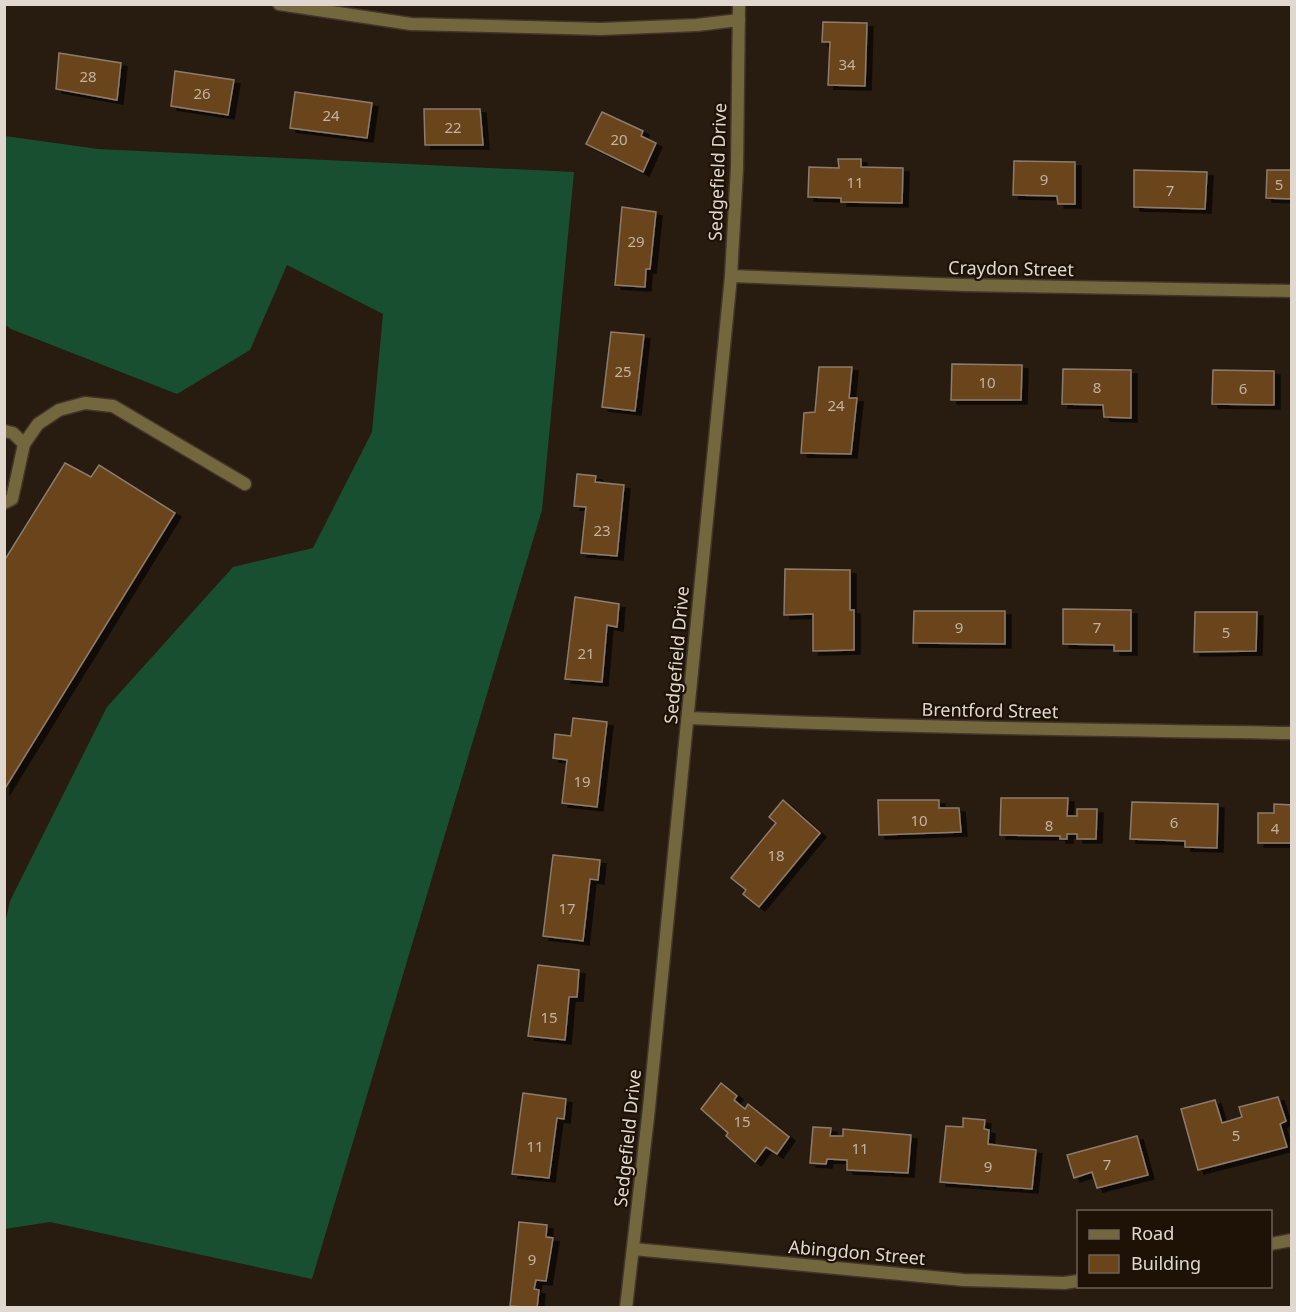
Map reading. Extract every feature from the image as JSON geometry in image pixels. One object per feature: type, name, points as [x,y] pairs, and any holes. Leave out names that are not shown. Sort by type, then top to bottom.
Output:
[{"type":"street","points":[[279,4],[411,24],[601,29],[739,20]]},
{"type":"street","name":"Sedgefield Drive","points":[[626,1308],[649,1108],[731,276],[737,168],[740,4]]},
{"type":"street","name":"Craydon Street","points":[[731,276],[963,285],[1292,291]]},
{"type":"street","points":[[4,503],[12,499],[24,444],[38,424],[59,410],[85,403],[114,406],[245,484]]},
{"type":"street","points":[[4,431],[14,432],[24,444]]},
{"type":"street","name":"Brentford Street","points":[[688,718],[1039,730],[1292,733]]},
{"type":"street","points":[[1272,1245],[1292,1240]]},
{"type":"street","name":"Abingdon Street","points":[[633,1249],[964,1280],[1064,1283],[1077,1281]]},
{"type":"green space","points":[[5,136],[98,149],[574,172],[542,510],[312,1279],[50,1222],[5,1229],[5,924],[10,901],[107,707],[233,567],[313,548],[372,432],[383,314],[287,265],[250,350],[177,394],[11,329],[4,324]]},
{"type":"building","points":[[823,22],[867,23],[865,86],[828,85],[830,42],[822,42]]},
{"type":"building","points":[[59,53],[121,63],[117,100],[56,89]]},
{"type":"building","points":[[175,71],[234,80],[228,115],[171,106]]},
{"type":"building","points":[[295,92],[372,103],[367,138],[290,128]]},
{"type":"building","points":[[424,109],[480,109],[483,145],[425,145]]},
{"type":"building","points":[[602,112],[643,131],[641,136],[656,143],[643,172],[586,144]]},
{"type":"building","points":[[838,159],[861,159],[861,167],[903,168],[902,203],[841,202],[841,198],[808,197],[809,167],[839,168]]},
{"type":"building","points":[[1014,161],[1075,162],[1075,204],[1058,204],[1057,196],[1013,195]]},
{"type":"building","points":[[1134,170],[1207,172],[1205,209],[1134,207]]},
{"type":"building","points":[[1267,170],[1292,170],[1292,199],[1266,198]]},
{"type":"building","points":[[622,207],[656,212],[650,269],[646,269],[645,287],[615,285]]},
{"type":"building","points":[[611,332],[644,335],[635,411],[602,407]]},
{"type":"building","points":[[952,364],[1022,365],[1021,400],[951,400]]},
{"type":"building","points":[[819,367],[852,367],[849,398],[857,398],[851,454],[801,453],[804,413],[815,412]]},
{"type":"building","points":[[1063,369],[1131,370],[1131,418],[1104,417],[1103,405],[1062,404]]},
{"type":"building","points":[[1213,370],[1274,371],[1274,405],[1212,404]]},
{"type":"building","points":[[65,463],[91,477],[99,465],[175,513],[4,790],[4,561]]},
{"type":"building","points":[[577,474],[596,476],[595,482],[624,485],[617,556],[581,553],[586,507],[574,506]]},
{"type":"building","points":[[785,569],[850,570],[850,610],[854,610],[854,650],[813,651],[813,614],[784,615]]},
{"type":"building","points":[[575,597],[619,604],[617,627],[607,625],[602,682],[565,679]]},
{"type":"building","points":[[1063,609],[1131,610],[1131,651],[1114,651],[1114,645],[1063,644]]},
{"type":"building","points":[[914,611],[1005,611],[1005,644],[913,643]]},
{"type":"building","points":[[1195,612],[1257,612],[1256,651],[1194,652]]},
{"type":"building","points":[[573,718],[607,722],[597,807],[562,803],[567,760],[553,758],[555,734],[571,736]]},
{"type":"building","points":[[1001,798],[1068,798],[1067,816],[1077,816],[1077,809],[1097,809],[1096,839],[1077,839],[1077,834],[1067,834],[1067,839],[1060,839],[1060,836],[1000,835]]},
{"type":"building","points":[[783,800],[820,833],[759,907],[743,894],[746,890],[731,878],[776,823],[769,817]]},
{"type":"building","points":[[878,800],[939,800],[939,808],[959,808],[961,832],[879,835]]},
{"type":"building","points":[[1132,802],[1218,804],[1217,848],[1185,847],[1185,841],[1130,839]]},
{"type":"building","points":[[1274,804],[1292,805],[1292,843],[1258,843],[1258,813],[1274,813]]},
{"type":"building","points":[[553,855],[600,860],[598,880],[590,879],[583,941],[543,936]]},
{"type":"building","points":[[538,965],[579,970],[577,997],[569,997],[565,1040],[528,1036]]},
{"type":"building","points":[[721,1083],[737,1096],[734,1100],[745,1109],[748,1104],[789,1137],[777,1154],[766,1147],[755,1162],[701,1109]]},
{"type":"building","points":[[523,1093],[566,1099],[564,1119],[557,1118],[549,1178],[512,1174]]},
{"type":"building","points":[[1278,1097],[1286,1121],[1280,1124],[1287,1147],[1198,1170],[1181,1109],[1215,1100],[1222,1123],[1242,1117],[1239,1107]]},
{"type":"building","points":[[963,1118],[985,1120],[984,1129],[989,1130],[988,1144],[1036,1150],[1032,1189],[940,1182],[946,1126],[963,1127]]},
{"type":"building","points":[[813,1127],[831,1128],[830,1136],[843,1136],[843,1129],[911,1135],[908,1173],[847,1170],[847,1160],[827,1159],[826,1164],[810,1163]]},
{"type":"building","points":[[1137,1136],[1148,1175],[1097,1188],[1092,1172],[1074,1178],[1067,1155]]},
{"type":"building","points":[[519,1222],[547,1225],[546,1237],[553,1238],[546,1281],[536,1280],[534,1289],[539,1290],[537,1308],[510,1306]]}]
